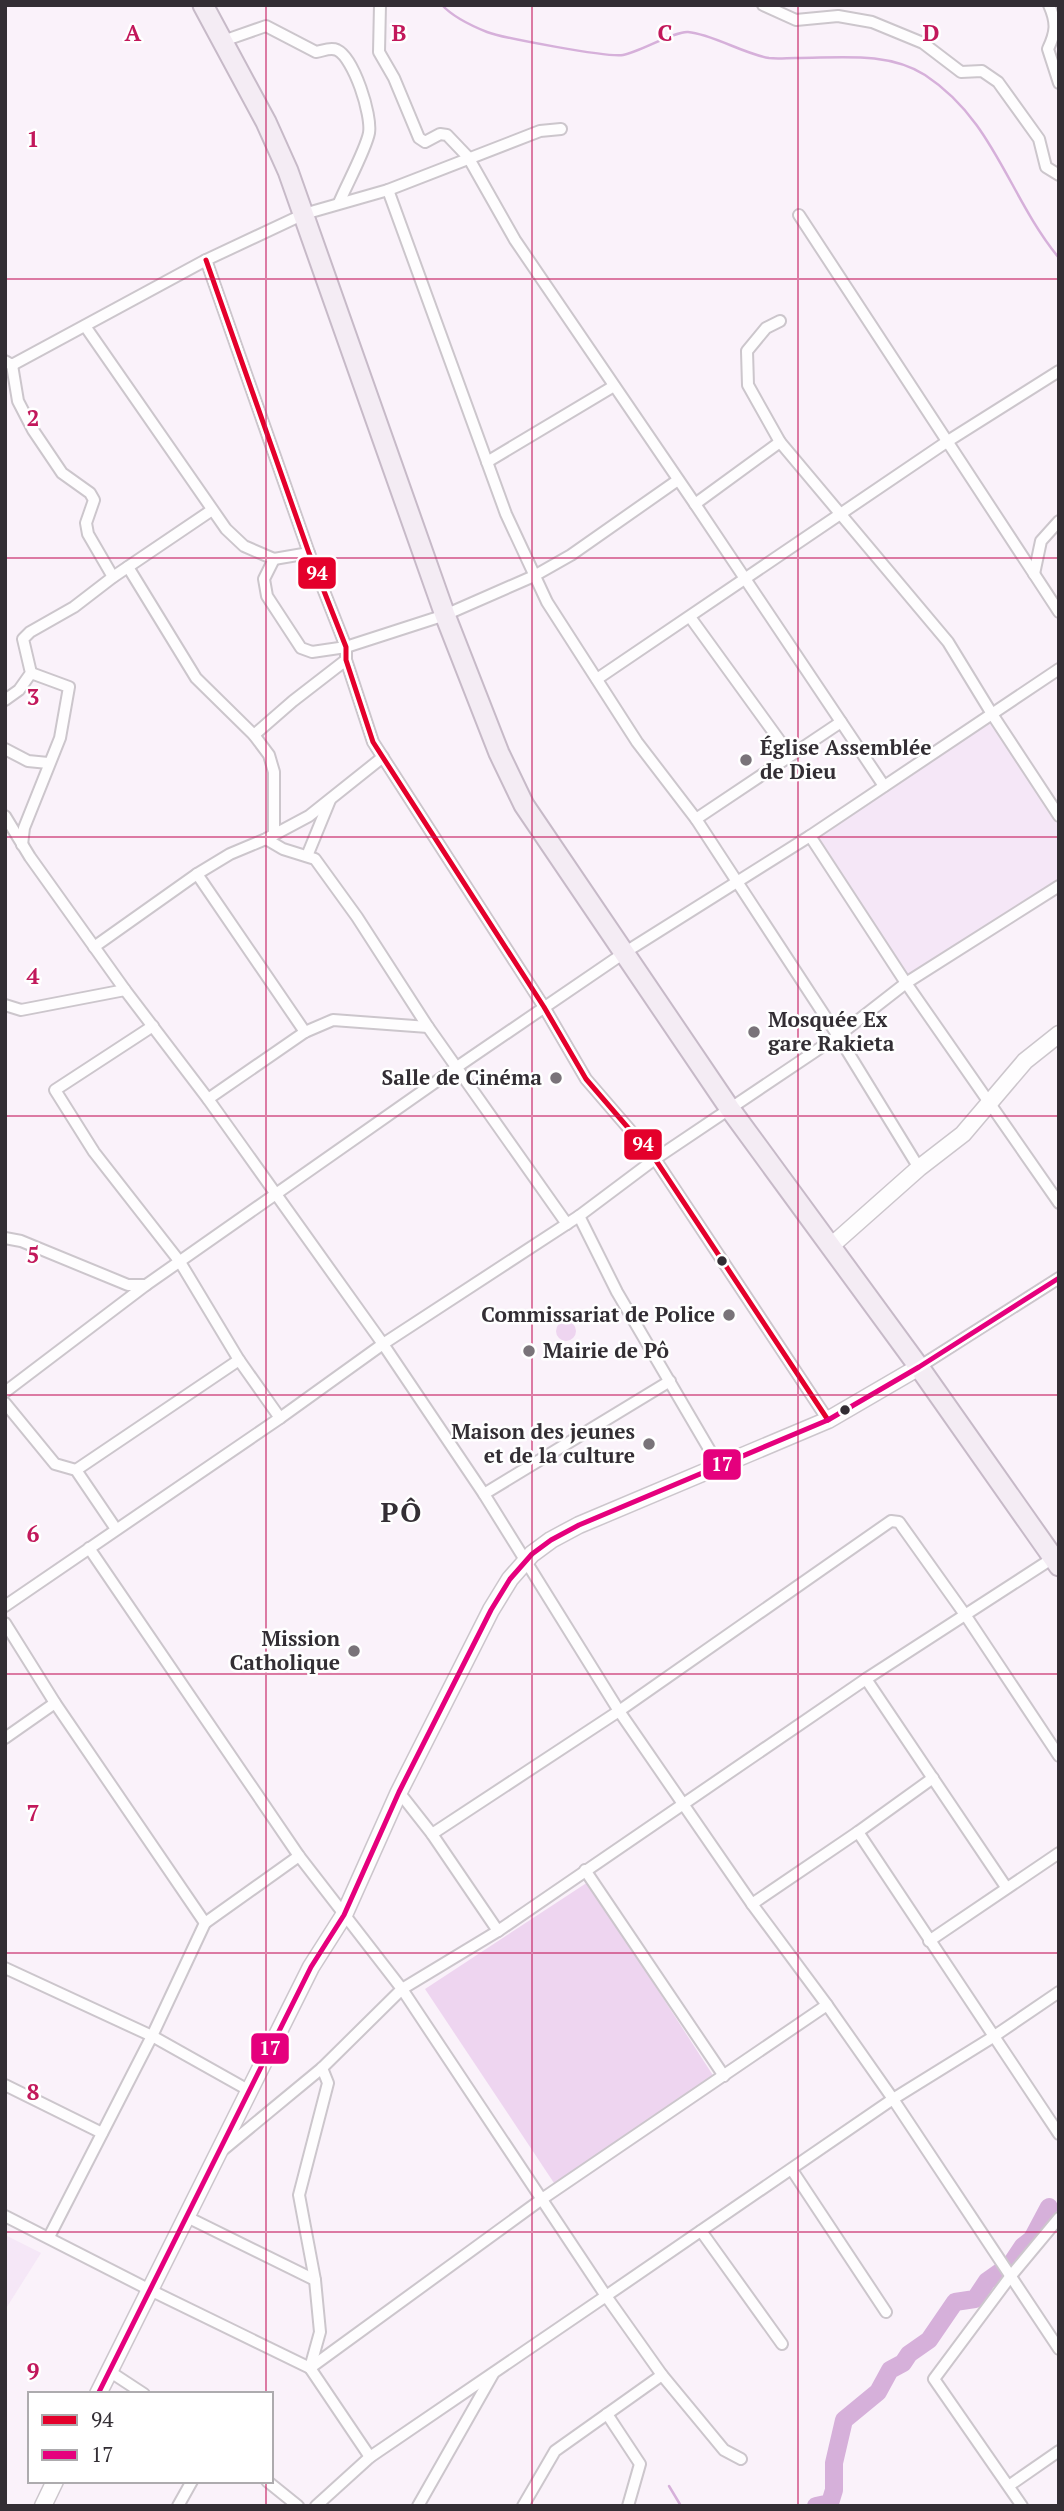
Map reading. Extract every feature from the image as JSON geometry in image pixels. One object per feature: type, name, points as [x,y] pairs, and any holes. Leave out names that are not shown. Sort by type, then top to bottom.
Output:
[{"type":"highway","points":[[203,5],[266,122],[304,214],[445,615],[499,753],[524,804],[730,1109],[919,1367],[1056,1562]]},
{"type":"main road","points":[[831,1245],[919,1168],[963,1134],[1024,1061],[1059,1034]]},
{"type":"main road","points":[[99,2392],[148,2289],[222,2150],[311,1968],[344,1915],[400,1792],[491,1610],[510,1579],[532,1554],[579,1525],[828,1420],[919,1367]]},
{"type":"main road","points":[[43,2506],[54,2483]]},
{"type":"street","points":[[380,5],[379,52],[405,102],[419,138],[425,142],[440,134],[447,135],[468,157],[515,240],[884,786]]},
{"type":"street","points":[[762,5],[796,20],[838,16],[872,22],[923,43],[961,72],[982,71],[998,82],[1039,139],[1046,167],[1059,176]]},
{"type":"street","points":[[1049,5],[1056,20],[1055,33],[1048,49],[1059,83]]},
{"type":"street","points":[[223,41],[266,26],[316,52],[330,48],[339,51],[350,64],[368,111],[369,134],[339,203]]},
{"type":"street","points":[[113,577],[88,534],[86,523],[94,500],[90,493],[61,473],[33,430],[18,401],[9,363],[85,326],[206,260],[304,214],[388,190],[540,131],[561,129]]},
{"type":"street","points":[[388,190],[487,462],[547,602],[637,742],[696,819],[838,1036],[919,1168]]},
{"type":"street","points":[[800,215],[1059,612]]},
{"type":"street","points":[[206,260],[309,553],[346,646],[346,660],[373,742],[544,1007],[586,1079],[655,1159],[828,1420]]},
{"type":"street","points":[[780,321],[766,328],[747,351],[748,385],[780,442],[948,642],[1059,816]]},
{"type":"street","points":[[85,326],[212,510],[244,546],[274,559],[309,553]]},
{"type":"street","points":[[597,679],[947,441],[1059,371]]},
{"type":"street","points":[[487,462],[614,386]]},
{"type":"street","points":[[695,504],[780,442]]},
{"type":"street","points":[[274,559],[264,579],[267,596],[301,648],[312,652],[346,646],[445,615],[534,576],[571,555],[678,480]]},
{"type":"street","points":[[5,700],[19,690],[31,673],[23,639],[30,632],[74,607],[113,577],[212,510]]},
{"type":"street","points":[[1034,574],[1041,541],[1059,521]]},
{"type":"street","points":[[128,567],[196,678],[254,735],[269,755],[274,772],[270,837]]},
{"type":"street","points":[[690,617],[790,755]]},
{"type":"street","points":[[254,735],[346,660]]},
{"type":"street","points":[[5,1392],[146,1285],[544,1007],[624,953],[810,836],[1059,668]]},
{"type":"street","points":[[23,845],[24,828],[60,738],[69,687],[31,673]]},
{"type":"street","points":[[696,819],[841,722]]},
{"type":"street","points":[[5,749],[28,761],[48,763]]},
{"type":"street","points":[[94,947],[197,874],[230,854],[309,816],[383,757]]},
{"type":"street","points":[[307,856],[330,798]]},
{"type":"street","points":[[5,816],[94,947],[208,1099],[383,1344],[484,1494],[619,1711],[752,1904],[893,2099],[1059,2349]]},
{"type":"street","points":[[810,836],[906,983],[1059,1203]]},
{"type":"street","points":[[270,837],[283,849],[315,859],[357,917],[428,1027],[567,1224]]},
{"type":"street","points":[[197,874],[305,1032]]},
{"type":"street","points":[[5,1606],[280,1418],[383,1344],[579,1216],[655,1159],[838,1036],[906,983],[1059,886]]},
{"type":"street","points":[[5,1005],[21,1010],[125,990]]},
{"type":"street","points":[[208,1099],[305,1032],[332,1020],[428,1027]]},
{"type":"street","points":[[153,1026],[55,1090],[94,1152],[180,1262],[239,1360],[280,1418]]},
{"type":"street","points":[[579,1216],[617,1292],[719,1466]]},
{"type":"street","points":[[5,1238],[21,1241],[128,1285],[146,1285]]},
{"type":"street","points":[[919,1367],[1059,1278]]},
{"type":"street","points":[[76,1470],[239,1360]]},
{"type":"street","points":[[484,1494],[670,1381]]},
{"type":"street","points":[[5,1403],[55,1464],[76,1470],[116,1529]]},
{"type":"street","points":[[432,1834],[619,1711],[891,1521],[899,1522],[966,1616],[1059,1756]]},
{"type":"street","points":[[89,1548],[299,1856],[402,1989],[606,2296],[662,2375],[724,2450],[741,2459]]},
{"type":"street","points":[[222,2150],[322,2068],[402,1989],[498,1931],[866,1679],[1056,1562]]},
{"type":"street","points":[[5,1623],[55,1703],[89,1749],[205,1923]]},
{"type":"street","points":[[866,1679],[1006,1887]]},
{"type":"street","points":[[5,1738],[55,1703]]},
{"type":"street","points":[[752,1904],[933,1778]]},
{"type":"street","points":[[400,1792],[498,1931]]},
{"type":"street","points":[[858,1832],[993,2037],[1058,2130]]},
{"type":"street","points":[[929,1941],[1059,1853]]},
{"type":"street","points":[[49,2237],[152,2036],[205,1923],[299,1856]]},
{"type":"street","points":[[585,1870],[724,2076]]},
{"type":"street","points":[[5,1968],[152,2036],[250,2091]]},
{"type":"street","points":[[316,2506],[370,2457],[893,2099],[1059,1992]]},
{"type":"street","points":[[310,2368],[542,2199],[827,2005]]},
{"type":"street","points":[[310,2368],[320,2332],[315,2280],[299,2195],[328,2082],[322,2068]]},
{"type":"street","points":[[5,2085],[102,2133]]},
{"type":"street","points":[[792,2170],[886,2312]]},
{"type":"street","points":[[5,2216],[310,2368],[370,2457]]},
{"type":"street","points":[[185,2216],[315,2280]]},
{"type":"street","points":[[1021,2506],[1010,2486],[934,2379],[1006,2271],[1059,2218]]},
{"type":"street","points":[[701,2231],[782,2344]]},
{"type":"street","points":[[109,2371],[141,2392]]},
{"type":"street","points":[[418,2506],[494,2372]]},
{"type":"street","points":[[523,2506],[555,2451],[662,2375]]},
{"type":"street","points":[[607,2414],[640,2464],[628,2506]]},
{"type":"street","points":[[1010,2486],[1059,2451]]},
{"type":"street","points":[[178,2506],[191,2483]]},
{"type":"street","points":[[269,2483],[298,2506]]},
{"type":"shaded area","points":[[989,720],[1059,825],[1059,878],[908,975],[817,837]]},
{"type":"shaded area","points":[[562,1321],[570,1321],[576,1331],[570,1341],[562,1341],[556,1335],[556,1327]]},
{"type":"shaded area","points":[[588,1882],[716,2080],[556,2186],[425,1989]]},
{"type":"shaded area","points":[[5,2235],[41,2253],[5,2310]]},
{"type":"waterway","points":[[442,5],[457,17],[487,32],[599,54],[623,55],[688,32],[769,58],[862,57],[910,67],[949,94],[968,114],[999,160],[1041,234],[1059,258]]},
{"type":"waterway","points":[[816,2506],[830,2503],[834,2490],[834,2463],[844,2420],[878,2392],[890,2370],[903,2363],[909,2354],[929,2340],[955,2302],[975,2299],[987,2281],[1011,2264],[1023,2246],[1032,2239],[1049,2207]]},
{"type":"waterway","points":[[669,2486],[681,2506]]},
{"type":"transit line","name":"94","points":[[206,260],[309,553],[346,647],[346,660],[373,742],[544,1007],[586,1079],[655,1159],[828,1420]]},
{"type":"transit line","name":"17","points":[[99,2392],[311,1967],[344,1915],[399,1792],[491,1610],[510,1579],[532,1554],[551,1540],[579,1525],[828,1420],[919,1367],[1059,1278]]},
{"type":"place","name":"Église Assemblée de Dieu","points":[[746,760]]},
{"type":"place","name":"Mosquée Ex gare Rakieta","points":[[754,1032]]},
{"type":"place","name":"Salle de Cinéma","points":[[556,1078]]},
{"type":"place","name":"Commissariat de Police","points":[[729,1315]]},
{"type":"place","name":"Mairie de Pô","points":[[529,1351]]},
{"type":"place","name":"Maison des jeunes et de la culture","points":[[649,1444]]},
{"type":"place","name":"Mission Catholique","points":[[354,1651]]},
{"type":"district","name":"PÔ","points":[[402,1512]]}]
